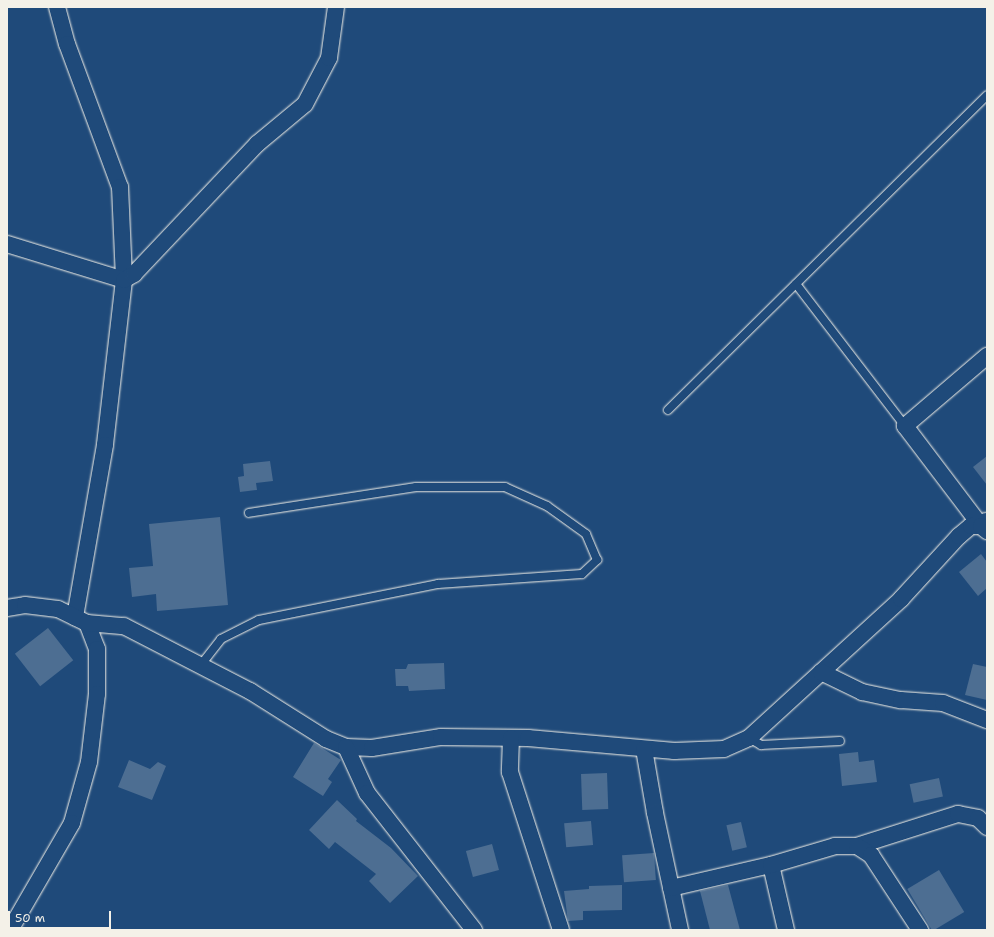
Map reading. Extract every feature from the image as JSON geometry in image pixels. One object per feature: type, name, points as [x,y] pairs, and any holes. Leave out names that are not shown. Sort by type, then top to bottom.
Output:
[{"type":"street","points":[[10,930],[72,823],[89,762],[97,694],[97,648],[81,620],[105,444],[124,280],[120,187],[67,44],[57,7]]},
{"type":"street","points":[[7,244],[124,280],[134,274],[257,144],[305,104],[329,58],[336,7]]},
{"type":"street","points":[[985,526],[905,426],[987,356]]},
{"type":"street","points":[[7,608],[25,605],[58,609],[81,620],[124,626],[250,691],[326,739],[346,747],[372,748],[441,737],[511,738],[674,751],[724,749],[749,738],[901,599],[959,536],[971,526],[985,526]]},
{"type":"street","points":[[821,672],[862,692],[901,700],[943,703],[987,720]]},
{"type":"street","points":[[511,738],[510,772],[561,930]]},
{"type":"street","points":[[346,747],[367,793],[474,930]]},
{"type":"street","points":[[644,749],[680,930]]},
{"type":"street","points":[[671,888],[771,865],[835,846],[857,846],[958,814],[978,818],[987,827]]},
{"type":"street","points":[[857,846],[871,855],[920,930]]},
{"type":"street","points":[[771,865],[786,930]]},
{"type":"lane","points":[[668,410],[987,95]]},
{"type":"lane","points":[[796,284],[905,426]]},
{"type":"lane","points":[[200,666],[221,639],[259,620],[438,584],[582,574],[597,560],[586,534],[547,506],[505,487],[416,487],[249,513]]},
{"type":"lane","points":[[749,738],[761,745],[840,740]]},
{"type":"building","points":[[987,456],[987,485],[973,467]]},
{"type":"building","points":[[270,461],[273,481],[256,483],[257,490],[240,492],[238,477],[244,476],[243,464]]},
{"type":"building","points":[[220,517],[228,605],[157,611],[156,594],[132,597],[129,568],[153,566],[149,524]]},
{"type":"building","points":[[981,554],[987,562],[987,588],[978,596],[959,572]]},
{"type":"building","points":[[48,628],[73,660],[40,686],[15,654]]},
{"type":"building","points":[[444,663],[445,689],[409,691],[408,686],[396,686],[395,669],[406,669],[408,664]]},
{"type":"building","points":[[973,664],[987,667],[987,700],[965,695]]},
{"type":"building","points":[[314,743],[341,760],[328,779],[332,782],[323,796],[293,777]]},
{"type":"building","points":[[858,752],[859,762],[874,760],[877,782],[842,786],[839,754]]},
{"type":"building","points":[[129,760],[150,769],[158,762],[166,766],[152,800],[118,787]]},
{"type":"building","points":[[607,773],[608,809],[582,810],[581,774]]},
{"type":"building","points":[[939,778],[943,797],[914,803],[910,784]]},
{"type":"building","points":[[337,800],[357,819],[356,821],[391,848],[418,876],[390,903],[369,881],[376,874],[335,842],[329,849],[309,830]]},
{"type":"building","points":[[591,821],[593,845],[566,847],[564,823]]},
{"type":"building","points":[[741,822],[747,847],[732,851],[726,825]]},
{"type":"building","points":[[492,844],[499,870],[473,877],[466,851]]},
{"type":"building","points":[[654,853],[656,880],[624,882],[622,855]]},
{"type":"building","points":[[939,870],[964,912],[932,930],[907,889]]},
{"type":"building","points":[[622,885],[622,910],[583,911],[583,920],[568,921],[564,891],[589,889],[589,886]]},
{"type":"building","points":[[728,885],[740,930],[710,930],[700,891]]}]
